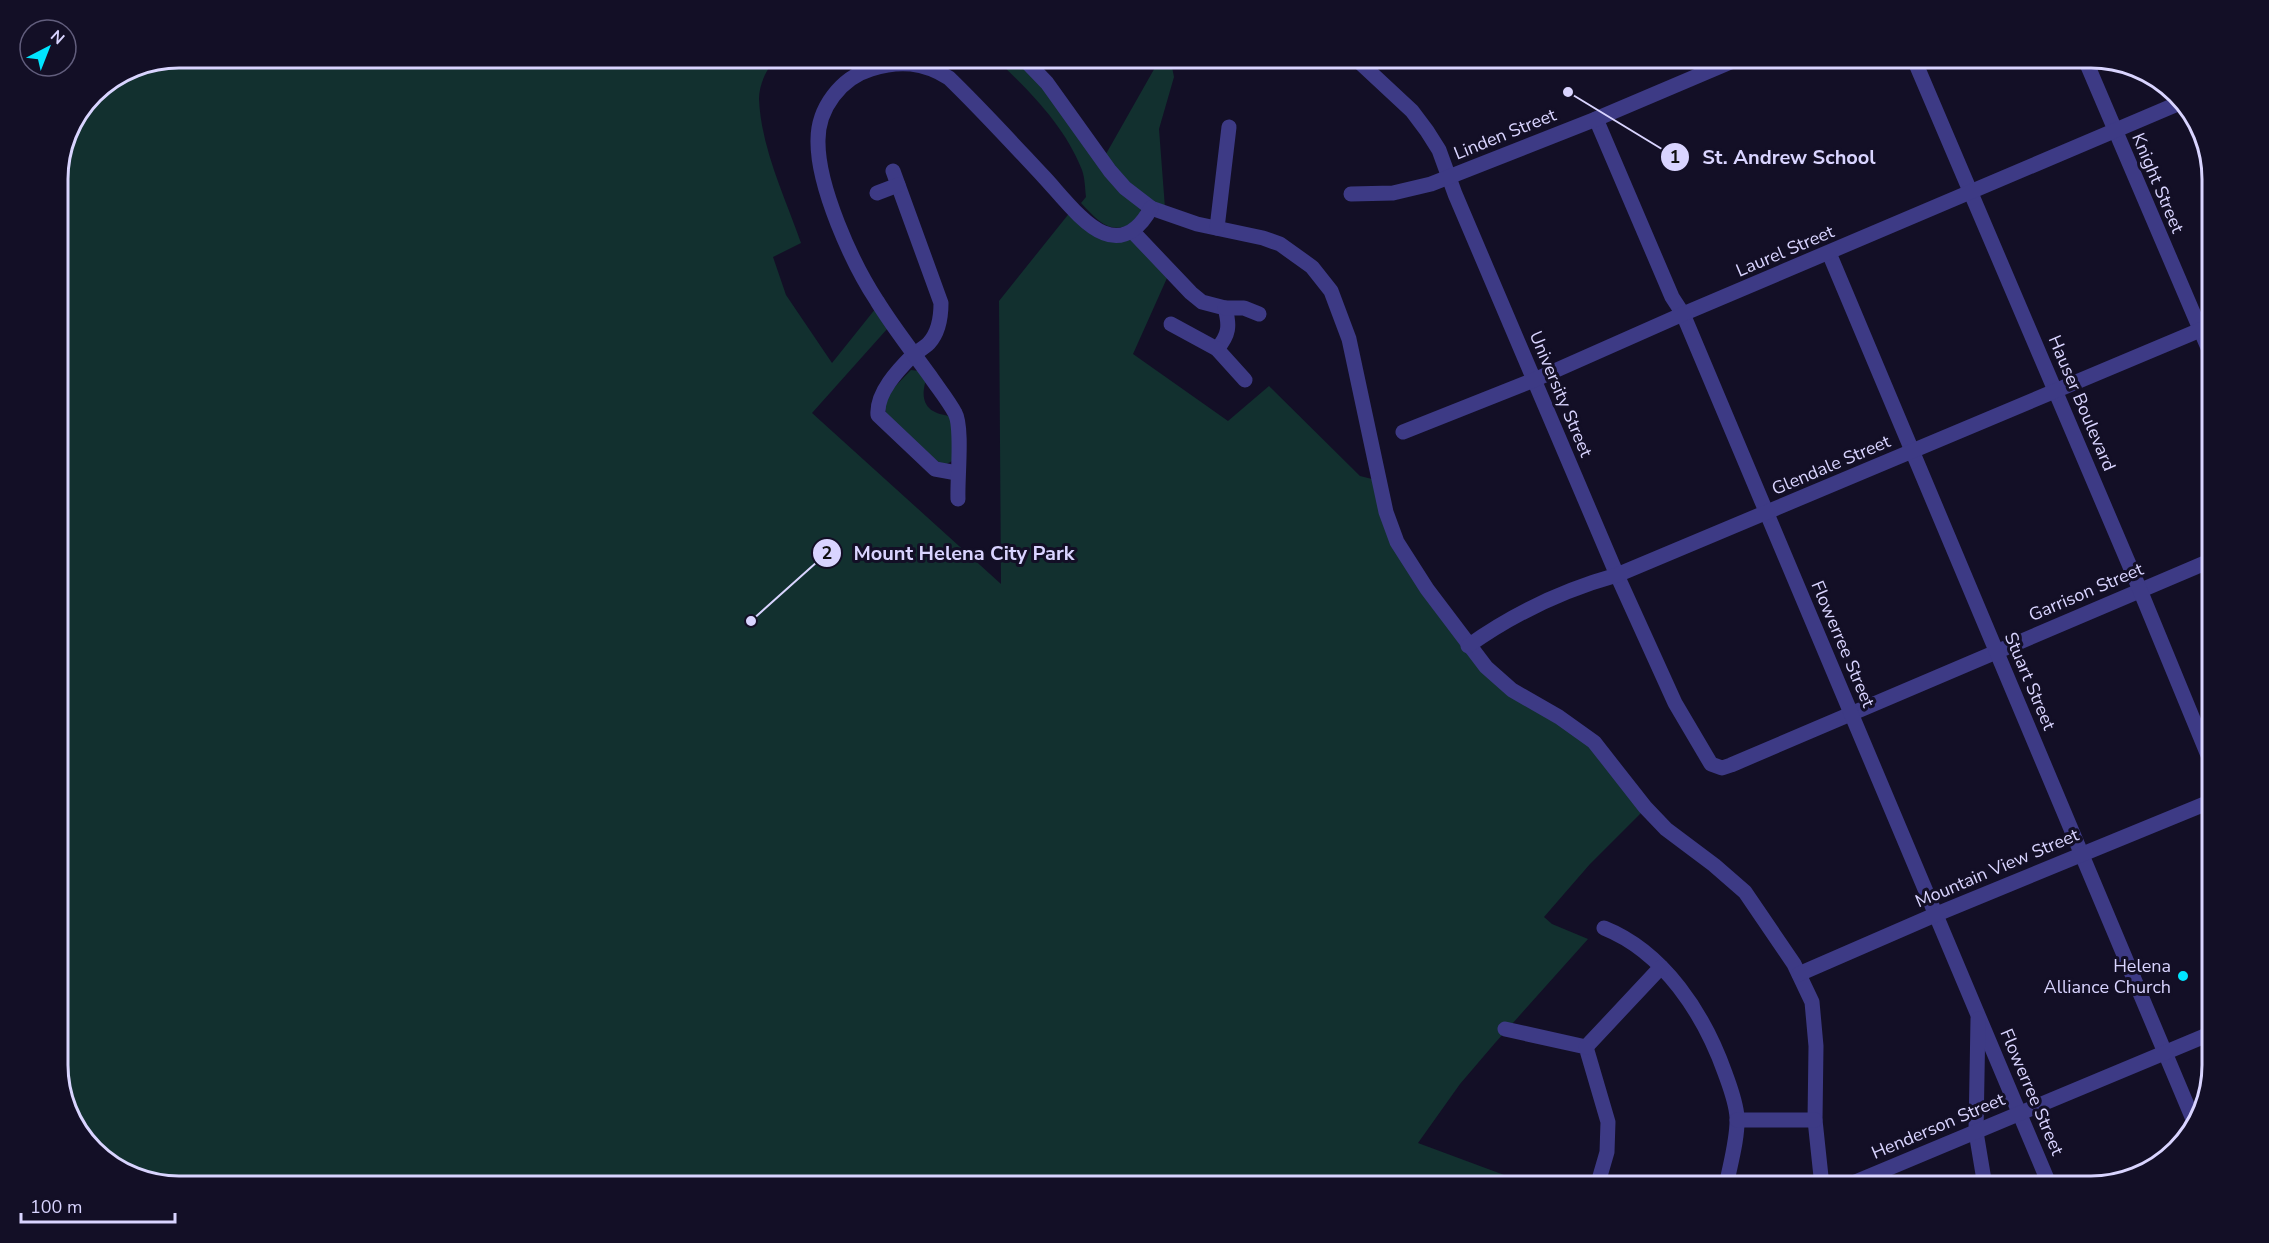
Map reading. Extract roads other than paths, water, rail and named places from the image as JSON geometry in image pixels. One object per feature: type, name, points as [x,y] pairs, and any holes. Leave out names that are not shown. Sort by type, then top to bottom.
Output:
[{"type":"street","points":[[874,68],[852,77],[834,95],[824,114],[818,140],[821,167],[827,194],[875,299],[957,416],[958,499]]},
{"type":"street","points":[[931,68],[962,91],[1068,203],[1096,229],[1113,235],[1133,232],[1142,224],[1151,208]]},
{"type":"street","points":[[1033,68],[1047,82],[1125,189],[1151,208],[1197,224],[1263,238],[1280,244],[1312,267],[1330,291],[1342,315],[1349,339],[1386,512],[1397,542],[1468,646],[1479,660],[1512,690],[1559,717],[1594,742],[1666,830],[1714,865],[1745,892],[1799,974],[1812,1002],[1816,1046],[1815,1120],[1821,1176]]},
{"type":"street","name":"University Street","points":[[1366,68],[1412,111],[1439,150],[1617,575],[1675,703],[1703,754],[1711,764]]},
{"type":"street","name":"Linden Street","points":[[1351,194],[1393,193],[1431,184],[1596,119],[1716,68]]},
{"type":"street","name":"Hauser Boulevard","points":[[1918,68],[2202,740]]},
{"type":"street","name":"Knight Street","points":[[2089,68],[2115,131],[2201,317]]},
{"type":"street","name":"Laurel Street","points":[[1403,432],[1534,380],[1683,314],[1829,254],[2174,105]]},
{"type":"street","name":"Flowerree Street","points":[[1596,119],[1672,297],[1683,314],[2046,1176]]},
{"type":"street","points":[[1217,228],[1229,127]]},
{"type":"street","points":[[877,193],[895,178],[941,303],[940,321],[936,332],[928,344],[914,354],[881,396],[877,406],[878,415],[935,469],[957,473]]},
{"type":"street","points":[[1133,232],[1202,302],[1225,308],[1244,308],[1260,314]]},
{"type":"street","name":"Stuart Street","points":[[1829,254],[2190,1113]]},
{"type":"street","points":[[1217,350],[1230,327],[1225,308]]},
{"type":"street","points":[[1171,324],[1217,350],[1245,380]]},
{"type":"street","name":"Glendale Street","points":[[1468,646],[1522,611],[1592,582],[1617,575],[1767,513],[2201,329]]},
{"type":"street","name":"Garrison Street","points":[[1711,764],[1722,768],[1731,765],[2201,564]]},
{"type":"street","name":"Mountain View Street","points":[[1799,974],[1937,914],[2202,805]]},
{"type":"street","points":[[1604,928],[1638,946],[1661,968],[1700,1016],[1715,1046],[1735,1103],[1737,1120],[1728,1176]]},
{"type":"street","points":[[1586,1047],[1661,968]]},
{"type":"street","points":[[1978,1013],[1976,1132],[1983,1176]]},
{"type":"street","points":[[1505,1029],[1586,1047]]},
{"type":"street","name":"Henderson Street","points":[[1870,1176],[2202,1037]]},
{"type":"street","points":[[1586,1047],[1608,1122],[1607,1152],[1600,1176]]},
{"type":"street","points":[[1737,1120],[1815,1120]]},
{"type":"place","name":"St. Andrew School","points":[[1568,92]]},
{"type":"place","name":"Mount Helena City Park","points":[[751,621]]},
{"type":"place","name":"Helena Alliance Church","points":[[2183,976]]}]
